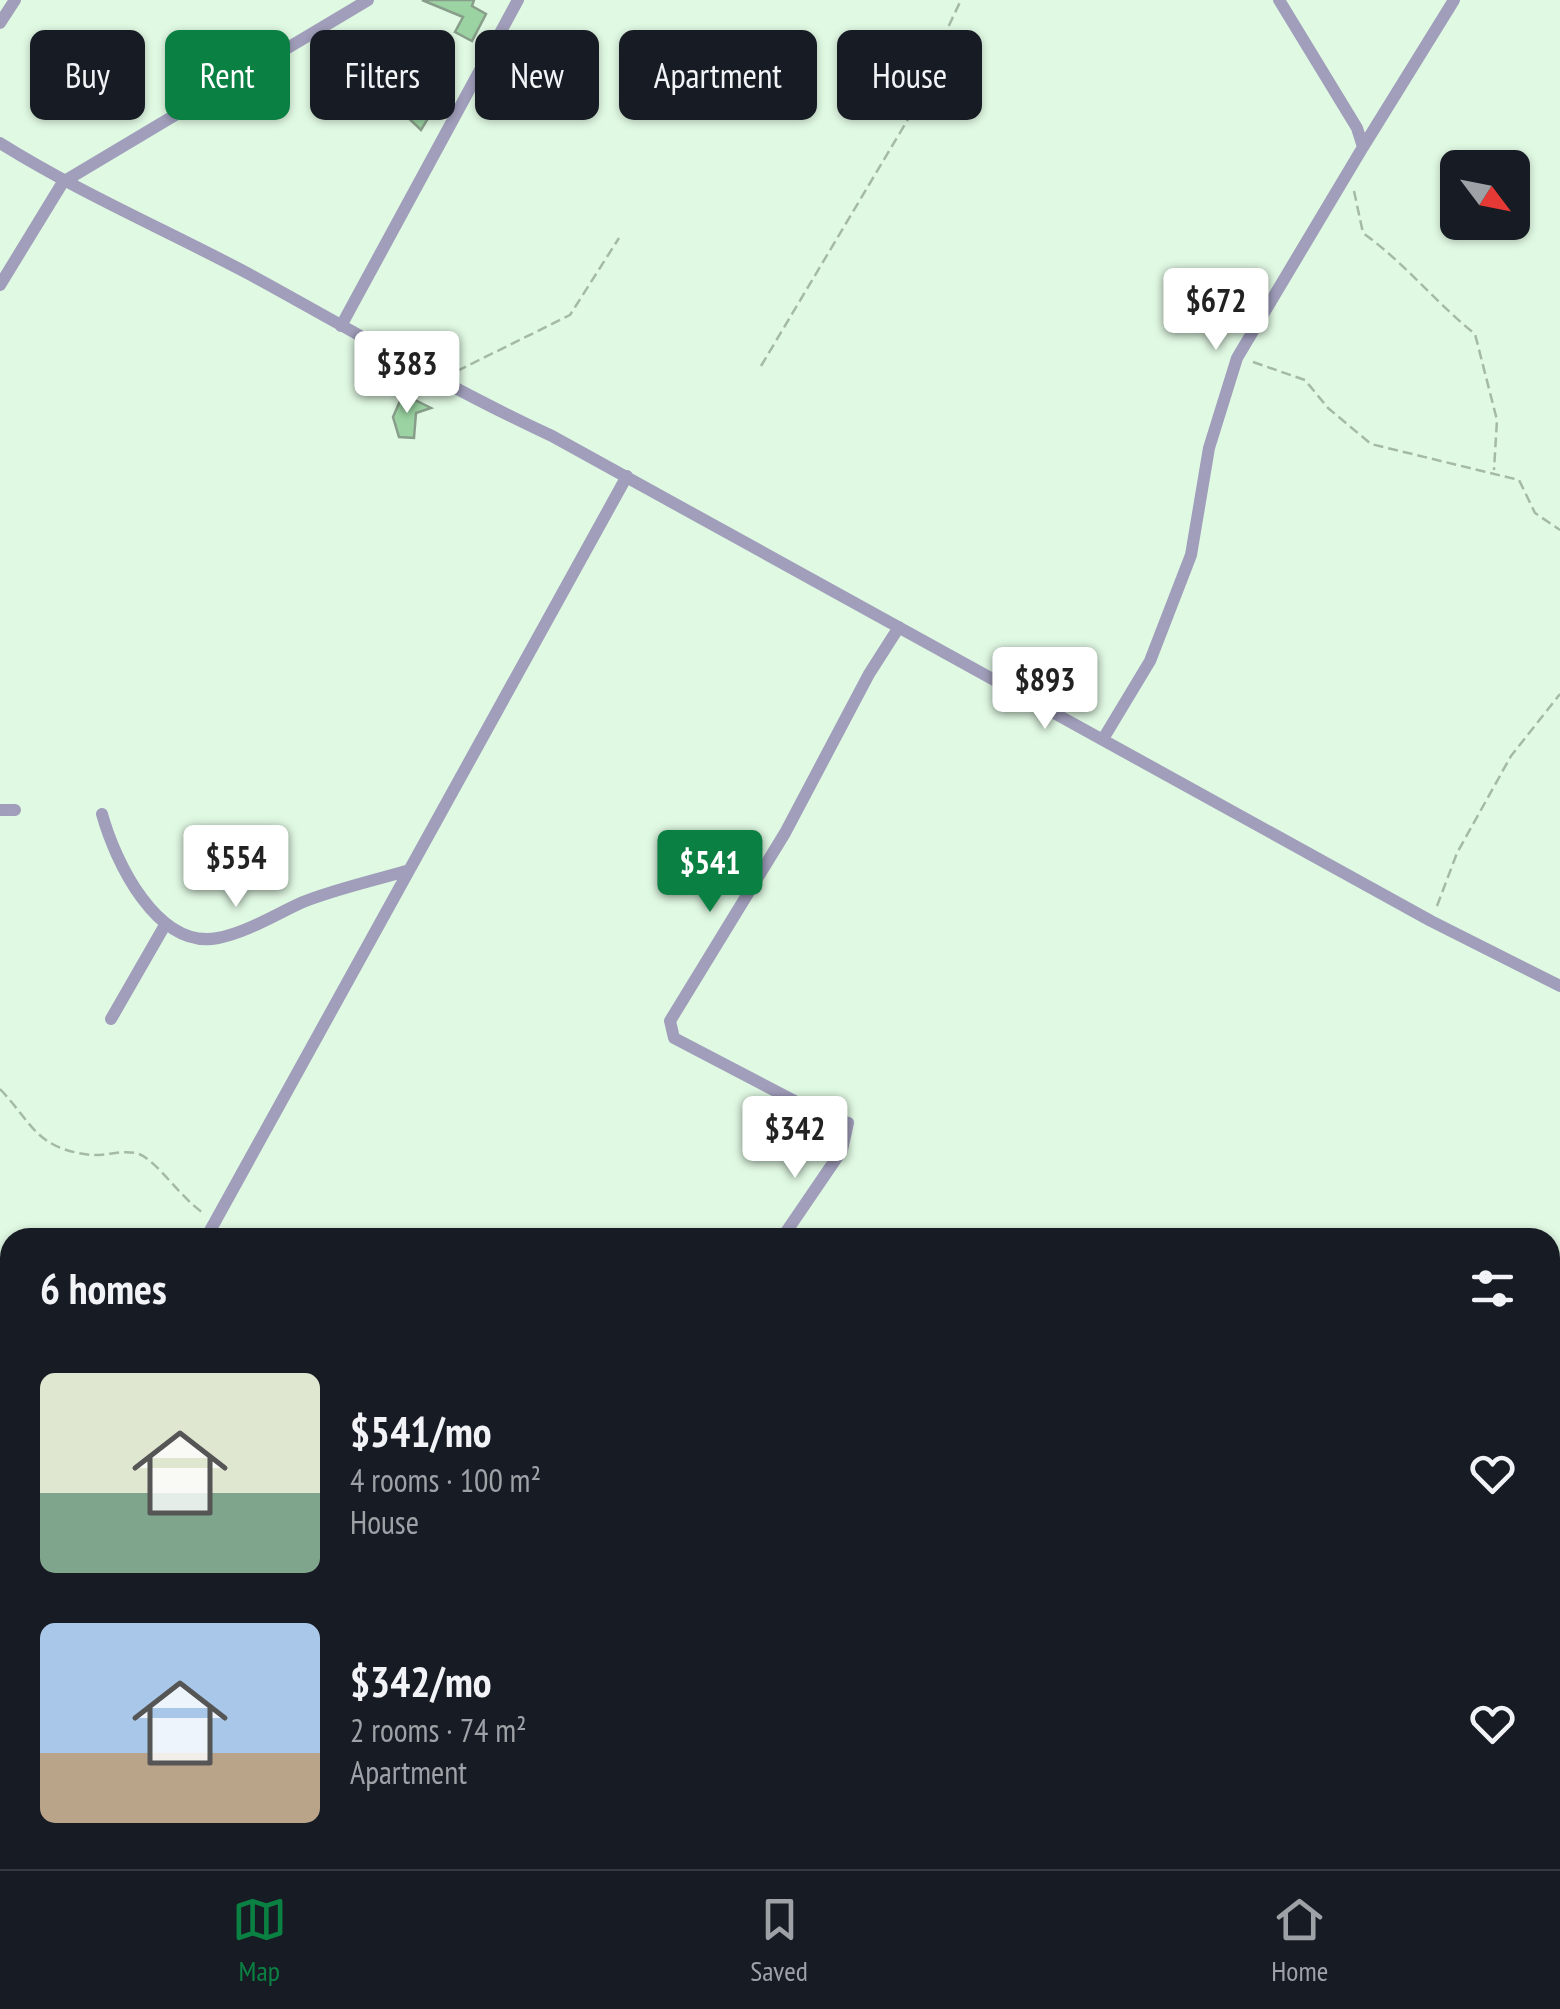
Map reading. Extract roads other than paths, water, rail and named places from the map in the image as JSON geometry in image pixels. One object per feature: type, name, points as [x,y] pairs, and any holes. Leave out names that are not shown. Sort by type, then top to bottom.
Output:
[{"type":"street","points":[[0,23],[15,0]]},
{"type":"street","points":[[0,285],[63,182],[368,0]]},
{"type":"street","points":[[341,326],[518,0]]},
{"type":"street","points":[[1279,0],[1357,128],[1363,147]]},
{"type":"street","points":[[1103,739],[1150,661],[1191,555],[1209,448],[1237,358],[1454,0]]},
{"type":"street","points":[[0,143],[63,182],[248,274],[439,380],[627,476],[1431,921],[1560,986]]},
{"type":"street","points":[[211,1228],[627,476]]},
{"type":"street","points":[[789,1228],[842,1150],[848,1123],[810,1110],[674,1038],[670,1022],[784,832],[869,674],[899,627]]},
{"type":"street","points":[[0,810],[15,810]]},
{"type":"street","points":[[102,814],[110,845],[165,925],[216,939],[306,902],[406,871]]},
{"type":"street","points":[[112,1019],[165,925]]}]
